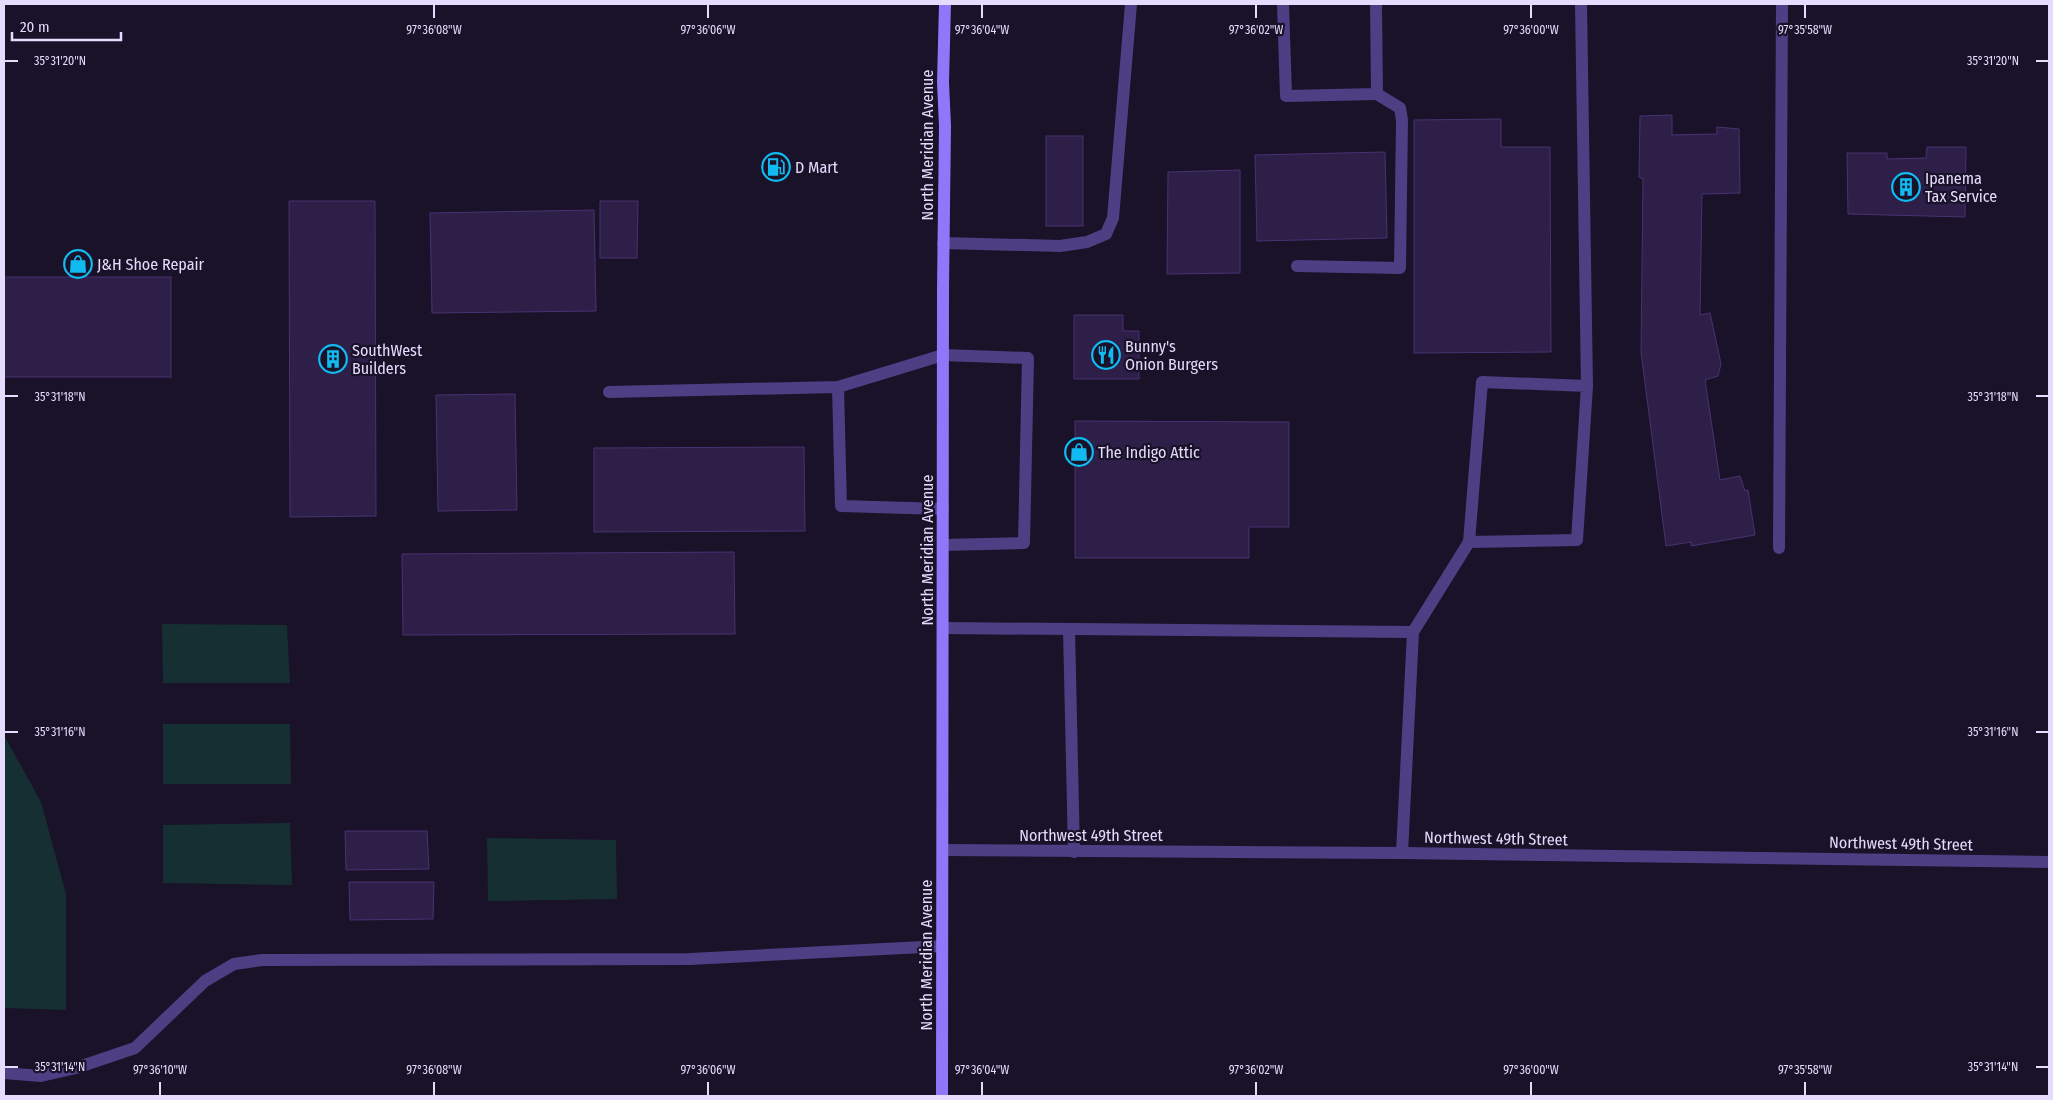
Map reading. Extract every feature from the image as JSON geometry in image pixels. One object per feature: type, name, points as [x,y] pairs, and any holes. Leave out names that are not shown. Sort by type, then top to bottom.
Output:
[{"type":"main road","name":"North Meridian Avenue","points":[[942,1096],[943,243],[945,126],[943,82],[945,4]]},
{"type":"street","points":[[943,243],[1060,246],[1088,242],[1106,234],[1113,218],[1132,4]]},
{"type":"street","points":[[1283,4],[1286,96],[1377,94],[1400,108],[1402,120],[1400,268],[1297,266]]},
{"type":"street","points":[[1376,4],[1377,94]]},
{"type":"street","points":[[1469,542],[1577,540],[1587,386],[1581,4]]},
{"type":"street","points":[[1779,548],[1782,4]]},
{"type":"street","points":[[609,392],[838,387],[943,355],[1028,358],[1024,543],[943,544]]},
{"type":"street","points":[[1402,853],[1413,632],[1469,542],[1482,382],[1587,386]]},
{"type":"street","points":[[838,387],[841,506],[943,509]]},
{"type":"street","points":[[943,628],[1413,632]]},
{"type":"street","points":[[1069,629],[1074,852]]},
{"type":"street","name":"Northwest 49th Street","points":[[943,850],[1402,853],[2049,862]]},
{"type":"street","points":[[4,1073],[42,1076],[76,1068],[135,1048],[205,981],[234,964],[262,960],[690,959],[942,946]]},
{"type":"green space","points":[[162,624],[287,625],[290,683],[163,683]]},
{"type":"green space","points":[[163,724],[290,724],[291,784],[163,784]]},
{"type":"green space","points":[[4,735],[41,802],[66,894],[66,1010],[4,1008]]},
{"type":"green space","points":[[290,823],[292,885],[163,883],[163,825]]},
{"type":"green space","points":[[487,838],[616,840],[617,899],[488,901]]},
{"type":"building","points":[[1672,115],[1672,135],[1717,134],[1717,127],[1739,129],[1740,193],[1702,194],[1700,315],[1710,313],[1721,364],[1718,376],[1705,380],[1720,480],[1740,476],[1745,491],[1748,490],[1755,535],[1691,546],[1691,542],[1666,546],[1641,352],[1643,179],[1639,177],[1640,116]]},
{"type":"building","points":[[1501,119],[1501,147],[1550,147],[1551,352],[1414,353],[1414,120]]},
{"type":"building","points":[[1046,136],[1083,136],[1083,226],[1046,226]]},
{"type":"building","name":"Ipanema Tax Service","points":[[1927,147],[1966,147],[1965,217],[1848,214],[1847,153],[1887,153],[1887,159],[1926,158]]},
{"type":"building","points":[[1385,152],[1387,238],[1257,241],[1255,155]]},
{"type":"building","points":[[1240,170],[1240,273],[1167,274],[1168,172]]},
{"type":"building","name":"SouthWest Builders","points":[[289,201],[375,201],[376,516],[290,517]]},
{"type":"building","points":[[600,201],[638,201],[637,258],[600,258]]},
{"type":"building","points":[[594,210],[596,311],[432,313],[430,213]]},
{"type":"building","points":[[4,277],[171,277],[171,377],[4,377]]},
{"type":"building","name":"Bunny's Onion Burgers","points":[[1074,315],[1123,315],[1123,331],[1139,331],[1139,379],[1074,379]]},
{"type":"building","points":[[515,394],[517,510],[438,511],[436,395]]},
{"type":"building","points":[[1075,421],[1289,422],[1289,527],[1249,527],[1249,558],[1075,558]]},
{"type":"building","points":[[804,447],[805,531],[594,532],[594,448]]},
{"type":"building","points":[[734,552],[735,634],[403,635],[402,554]]},
{"type":"building","points":[[345,831],[427,831],[429,869],[346,870]]},
{"type":"building","points":[[349,882],[434,882],[433,919],[350,920]]},
{"type":"place","name":"D Mart","points":[[776,167]]},
{"type":"place","name":"Ipanema Tax Service","points":[[1906,187]]},
{"type":"place","name":"J&H Shoe Repair","points":[[78,264]]},
{"type":"place","name":"Bunny's Onion Burgers","points":[[1106,355]]},
{"type":"place","name":"SouthWest Builders","points":[[333,359]]},
{"type":"place","name":"The Indigo Attic","points":[[1079,452]]}]
